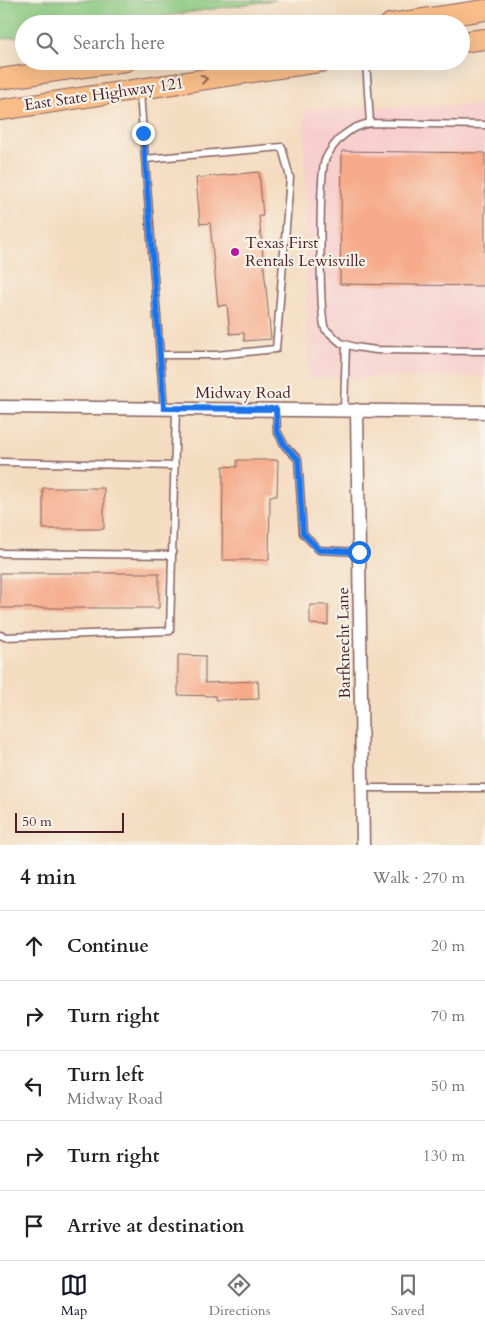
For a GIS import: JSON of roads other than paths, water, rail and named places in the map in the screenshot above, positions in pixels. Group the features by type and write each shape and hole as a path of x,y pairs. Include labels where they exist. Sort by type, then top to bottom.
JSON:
{"main road":[{"path":"451,15 485,10"},
{"path":"470,41 485,39"},
{"name":"East State Highway 121","path":"0,79 63,70"},
{"name":"East State Highway 121","path":"0,110 266,70"}],"street":[{"name":"Midway Road","path":"0,407 485,412"},
{"name":"Barfknecht Lane","path":"350,410 359,552 363,845"}],"lane":[{"path":"367,70 370,123"},
{"path":"0,635 5,637 170,631 175,466 170,408 160,356 140,89"},
{"path":"485,125 370,123 359,125 340,138 331,149 323,171 322,317 325,329 332,336 346,344 376,350 485,351"},
{"path":"145,159 282,147 290,178 276,349 216,355 160,356"},
{"path":"346,344 350,410"},
{"path":"276,409 277,431 285,446 298,459 303,533 319,550 359,552"},
{"path":"0,462 175,466"},
{"path":"0,553 172,555"},
{"path":"362,788 485,788"}],"place":[{"name":"Texas First Rentals Lewisville","path":"235,252"}]}
